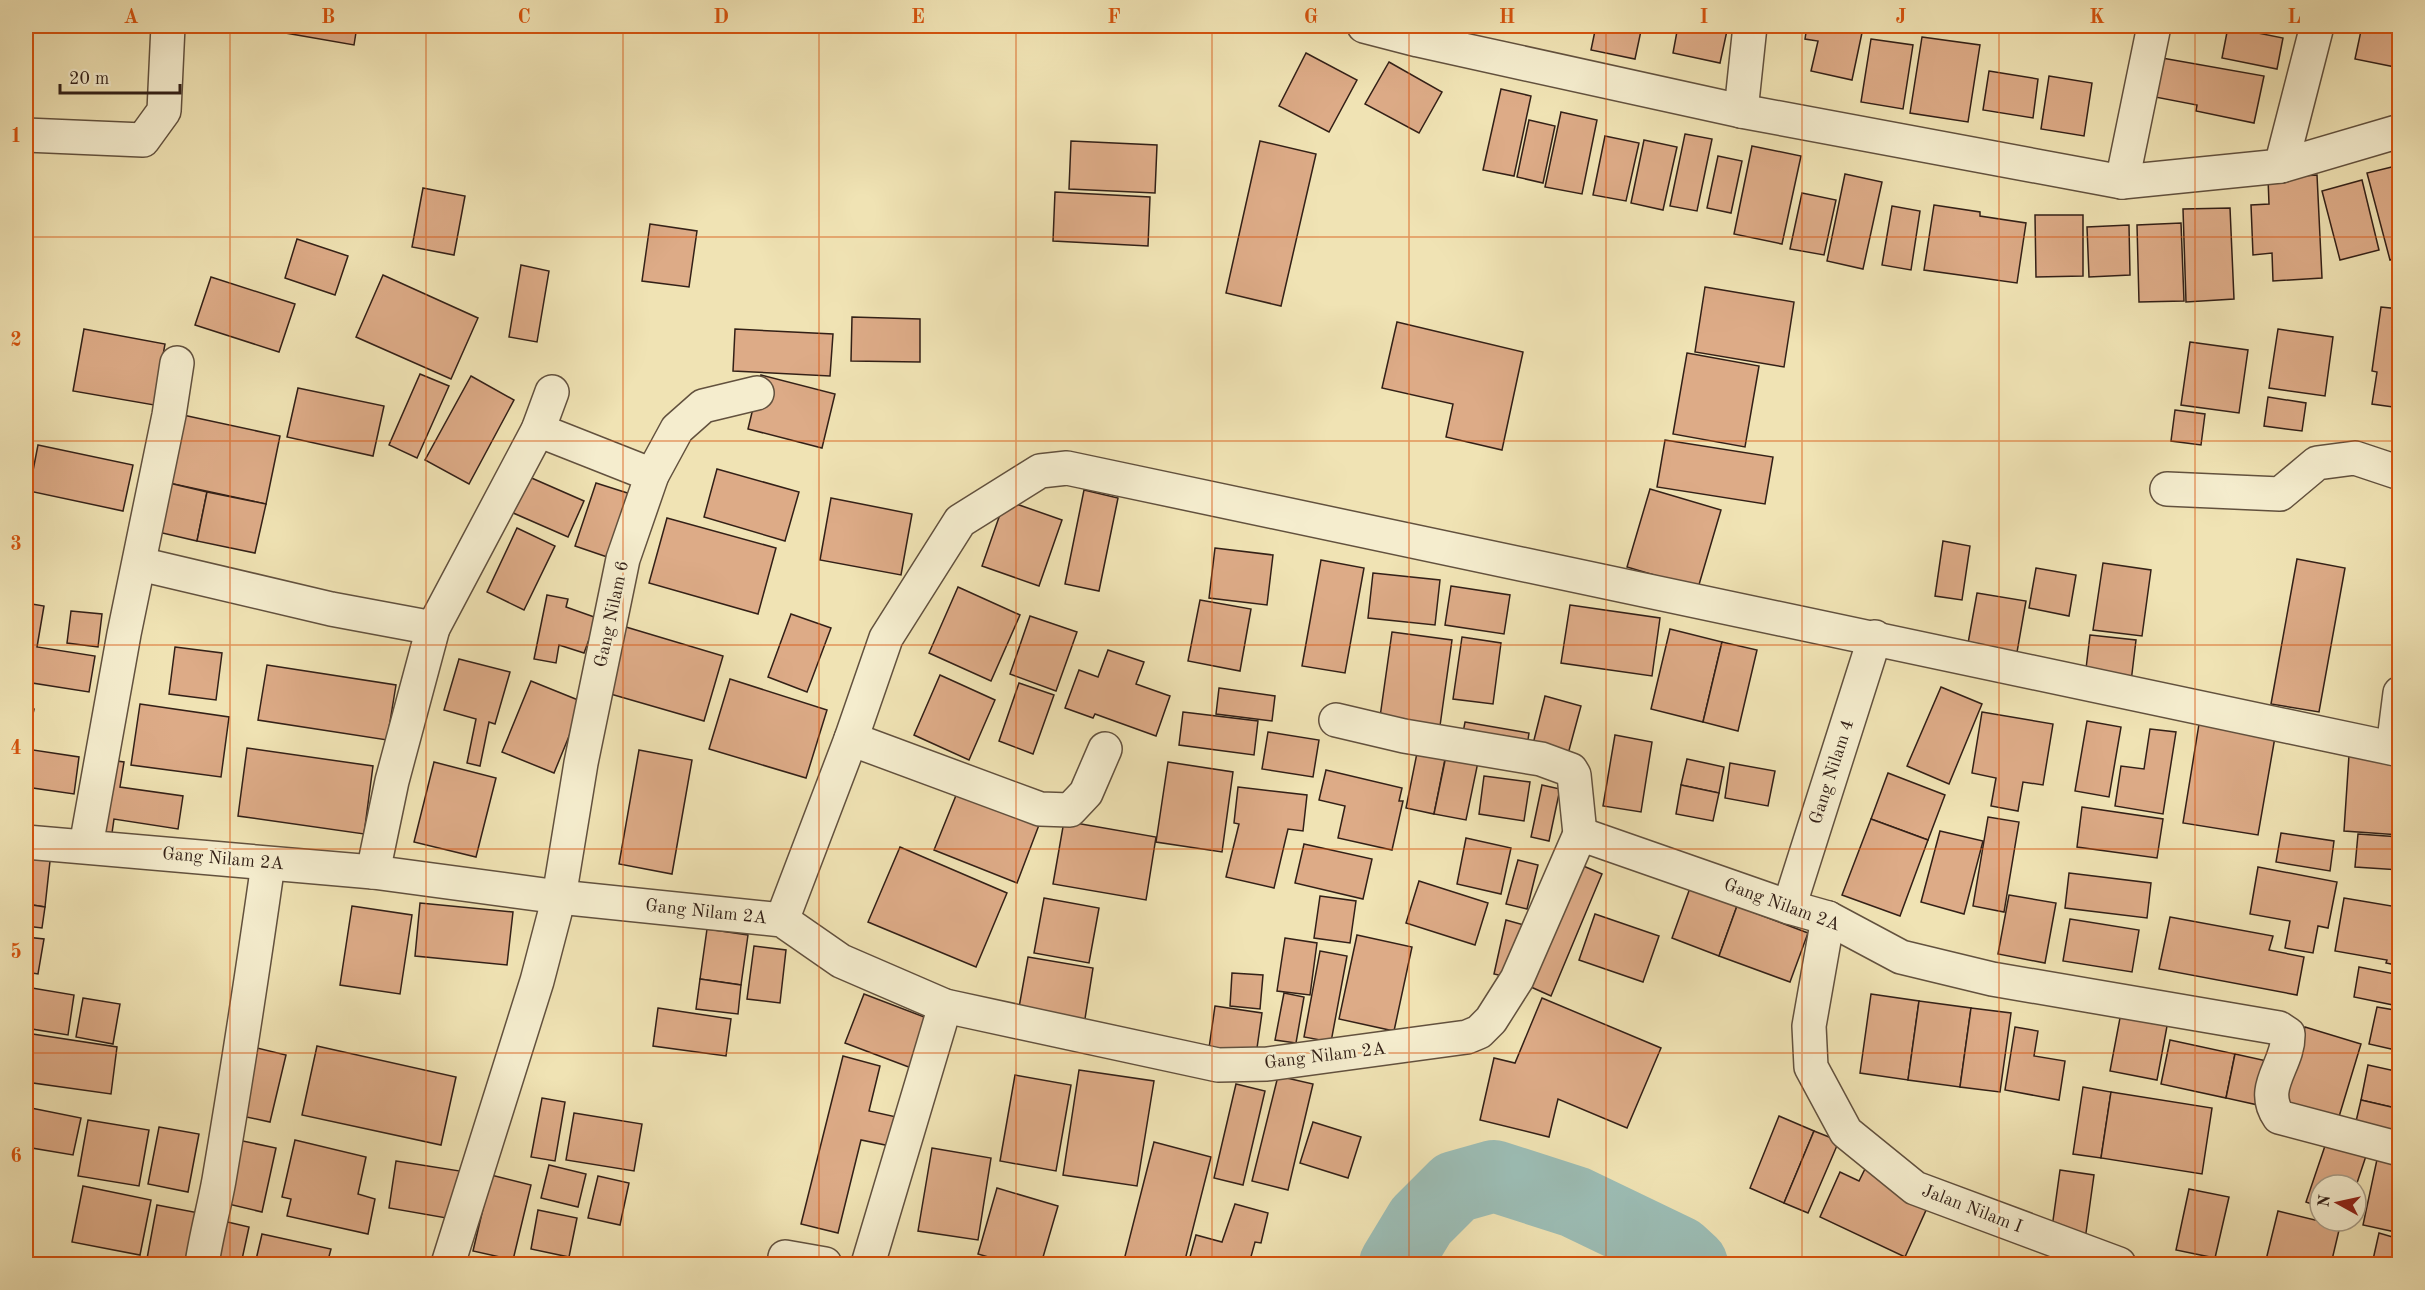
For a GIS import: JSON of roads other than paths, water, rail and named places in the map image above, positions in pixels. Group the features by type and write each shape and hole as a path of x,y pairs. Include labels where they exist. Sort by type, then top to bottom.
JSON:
{"street":[{"path":"26,135 143,140 164,111 168,26"},
{"path":"1364,26 1418,40 1742,111 2122,182 2281,166 2400,131"},
{"path":"1742,111 1750,26"},
{"path":"2122,182 2154,26"},
{"path":"2281,166 2318,26"},
{"path":"86,846 124,634 140,564 177,363"},
{"path":"373,872 392,781 433,628 538,430 552,392"},
{"name":"Gang Nilam 6","path":"448,1264 537,981 559,897 581,763 623,559 652,475 677,429 703,406 757,393"},
{"path":"538,430 652,475"},
{"path":"2168,489 2280,494 2317,463 2355,458 2400,473"},
{"path":"782,920 851,739 886,638 960,521 1040,471 1067,468 1875,637 2396,749 2400,693"},
{"path":"140,564 331,609 433,628"},
{"name":"Gang Nilam 4","path":"1789,907 1875,637"},
{"path":"1336,720 1404,736 1541,759 1571,770 1574,775 1580,834"},
{"path":"851,739 1040,809 1070,810 1086,793 1105,749"},
{"name":"Gang Nilam 2A","path":"26,842 373,872 559,897 782,920 841,961 945,1006 1218,1065 1267,1065 1467,1037 1479,1032 1491,1020 1517,979 1580,834 1789,907 1828,918 1901,957 1969,974 2279,1028 2288,1034 2289,1042 2272,1090 2272,1106 2279,1117 2400,1149"},
{"path":"202,1264 216,1200 268,864"},
{"name":"Jalan Nilam I","path":"1828,918 1809,1026 1811,1067 1846,1132 1915,1188 2119,1264"},
{"path":"868,1264 945,1006"},
{"path":"784,1257 825,1264"}],"waterway":[{"path":"1395,1264 1421,1221 1455,1187 1494,1176 1575,1202 1679,1252 1692,1264"}]}
